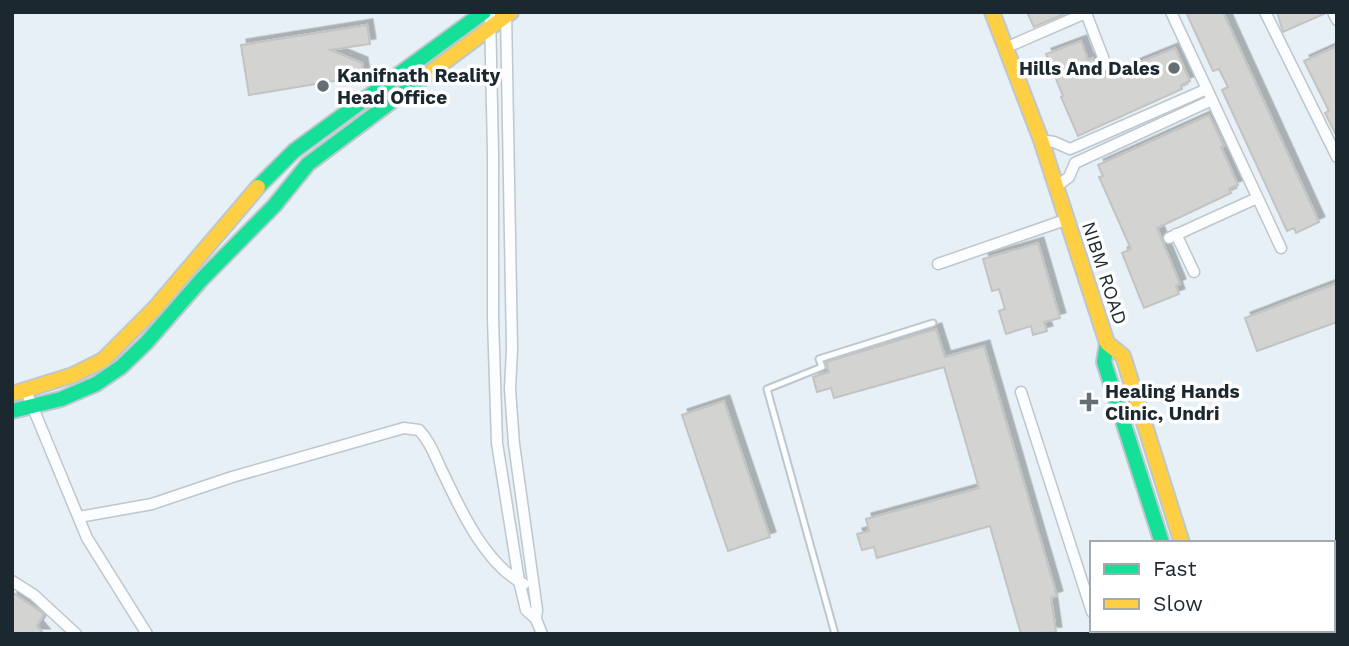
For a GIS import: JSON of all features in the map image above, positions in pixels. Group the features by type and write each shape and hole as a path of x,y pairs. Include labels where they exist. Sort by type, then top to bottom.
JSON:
{"street":[{"path":"147,634 87,538 32,406 19,393 73,375 103,360 155,308 254,191 294,150 484,12"},
{"name":"NIBM ROAD","path":"992,12 1057,186 1107,343 1123,356 1181,541"},
{"path":"1171,12 1280,248"},
{"path":"1265,12 1337,158"},
{"path":"1333,12 1337,20"},
{"path":"1005,48 1087,13 1106,65"},
{"path":"12,411 61,399 96,384 121,367 274,206 307,164 490,20 508,14 512,349 510,389 514,444 537,610 536,619"},
{"path":"490,20 497,443 519,582 526,610 536,619 542,634"},
{"path":"1041,140 1070,149 1207,89"},
{"path":"1057,186 1069,177 1075,163 1212,100"},
{"path":"1133,121 1139,134"},
{"path":"1194,272 1173,236 1257,198"},
{"path":"938,264 1068,219"},
{"path":"1107,343 1104,362 1161,541"},
{"path":"1021,392 1090,606"},
{"path":"79,517 152,504 232,477 404,429 419,430 430,442 476,538 511,578 533,588"},
{"path":"12,581 34,595 76,634"}],"lane":[{"path":"835,634 767,389 822,367 819,359 933,323"}],"building":[{"path":"1027,12 1069,12 1034,27"},
{"path":"1186,12 1223,12 1319,222 1296,233 1294,228 1287,231 1222,90 1228,87 1219,69 1213,71"},
{"path":"1277,12 1326,12 1326,13 1283,32"},
{"path":"367,25 370,44 330,50 362,63 364,76 249,95 241,45"},
{"path":"1081,41 1088,60 1093,58 1101,78 1175,48 1190,81 1181,85 1182,89 1078,136 1046,54"},
{"path":"1337,46 1337,137 1325,113 1329,111 1304,61"},
{"path":"1209,115 1238,185 1229,189 1231,193 1157,228 1180,284 1176,286 1179,294 1144,308 1122,253 1131,249 1099,177 1103,176 1098,165"},
{"path":"1038,243 1060,318 1044,322 1047,331 1033,335 1031,326 1006,334 999,311 1005,309 999,289 992,291 983,259"},
{"path":"1337,283 1337,322 1257,351 1245,318"},
{"path":"936,329 945,357 984,346 1057,596 1051,598 1056,632 1021,634 990,526 877,558 874,547 862,550 857,534 869,531 866,519 979,488 944,367 834,398 831,388 817,392 813,377 829,372 826,362"},
{"path":"724,401 770,537 728,551 682,415"},
{"path":"12,592 44,614 37,626 44,634 12,634"}],"traffic: fast":[{"path":"258,187 294,151 484,12"},
{"path":"12,411 61,399 96,384 121,367 274,206 308,164 423,78"},
{"path":"1107,343 1104,362 1161,541"}],"traffic: slow":[{"path":"423,78 511,12"},
{"path":"992,12 1041,140 1107,343 1123,356 1181,541"},
{"path":"12,394 73,375 103,360 155,308 258,187"}],"place":[{"name":"Hills And Dales","path":"1174,68"},
{"name":"Kanifnath Reality Head Office","path":"323,86"},
{"name":"Healing Hands Clinic, Undri","path":"1089,402"}]}
